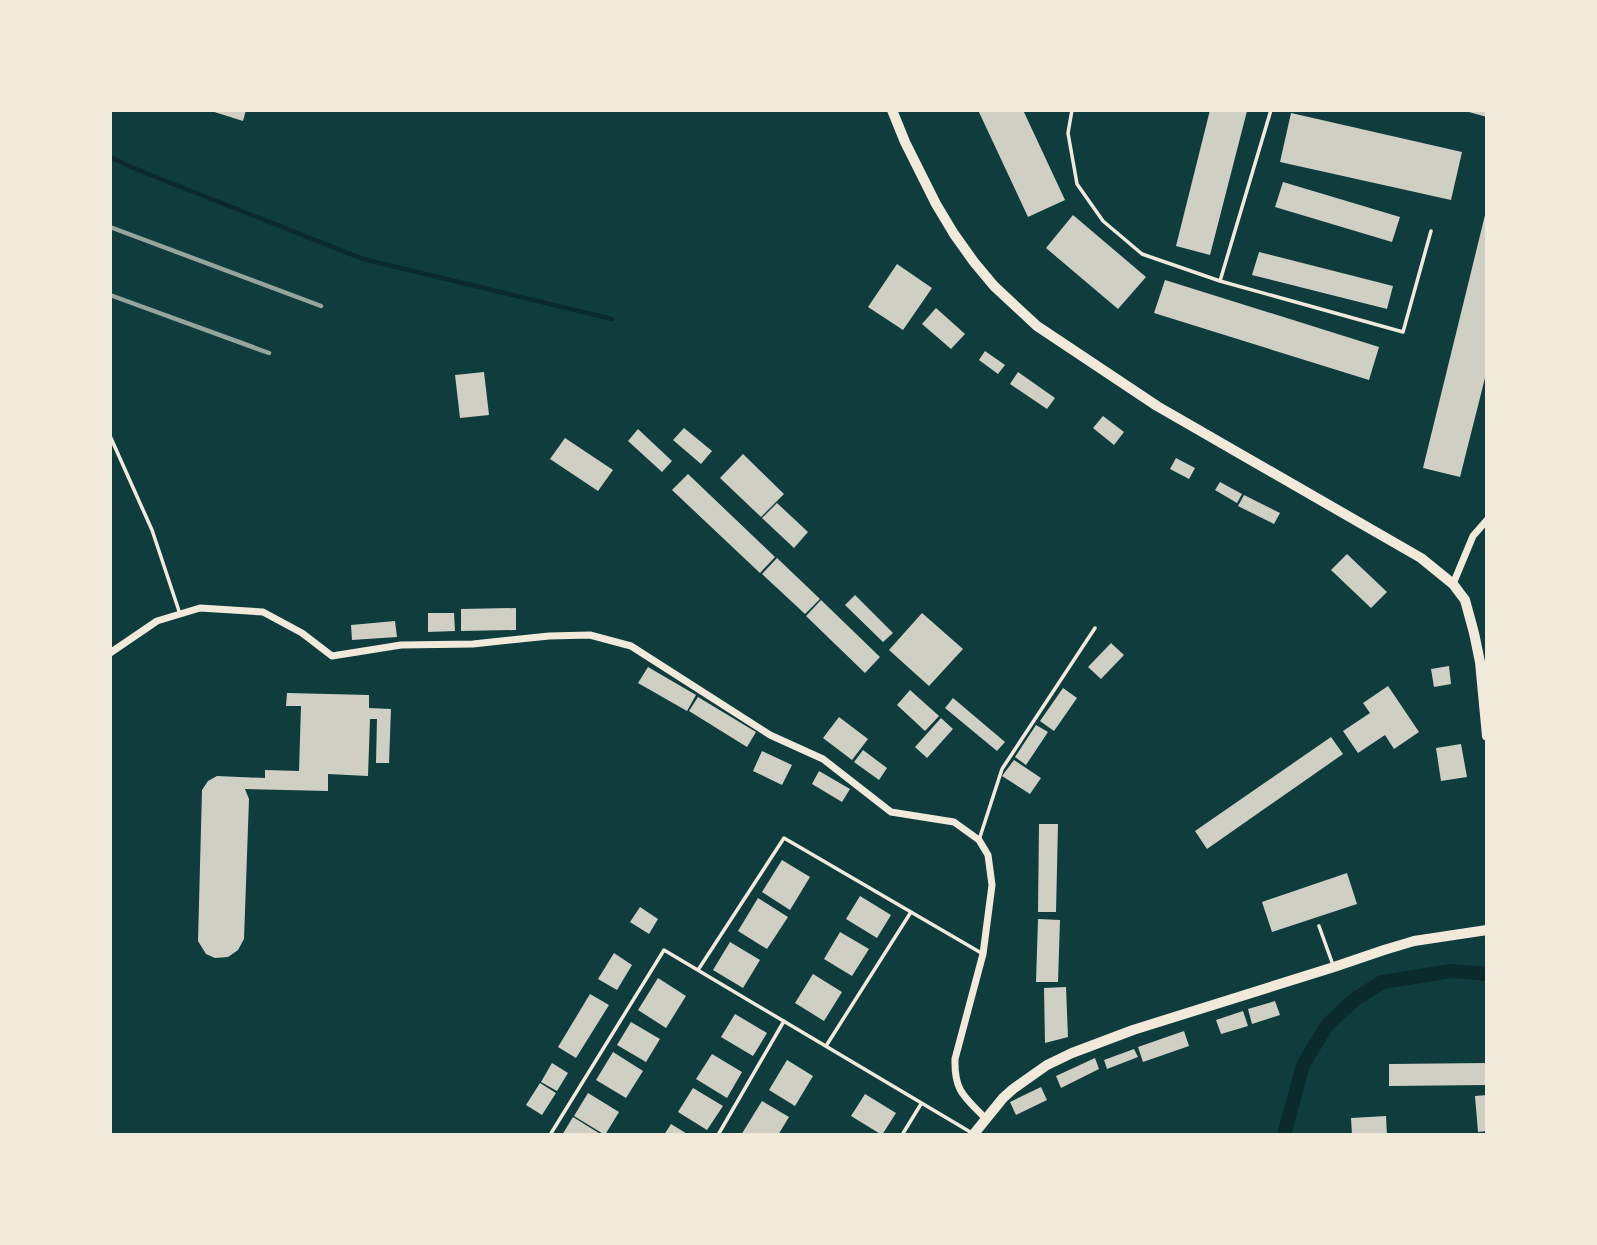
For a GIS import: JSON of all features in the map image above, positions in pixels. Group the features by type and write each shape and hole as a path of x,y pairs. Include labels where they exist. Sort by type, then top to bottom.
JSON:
{"main road":[{"path":"892,110 905,142 954,234 994,286 1037,326 1157,406 1422,558 1453,584 1465,600 1474,634 1480,662 1487,736"},
{"path":"973,1134 1013,1089 1047,1065 1072,1053 1133,1030 1414,941 1487,930"}],"street":[{"path":"1453,584 1474,536 1487,520"},
{"path":"110,653 157,621 200,608 264,612 302,633 332,656 401,645 473,643 549,636 590,635 631,646 770,735 823,759 891,812 954,822 979,839 988,855 992,885 983,954 957,1052 955,1075 962,1094 986,1119"}],"lane":[{"path":"1072,110 1068,133 1077,184 1103,221 1142,254 1220,281 1403,332 1431,230"},
{"path":"1220,281 1271,110"},
{"path":"110,436 152,530 180,614"},
{"path":"979,839 1002,769 1096,628"},
{"path":"698,970 784,838 983,954"},
{"path":"826,1046 911,912"},
{"path":"1319,926 1334,967"},
{"path":"550,1135 664,950 973,1134"},
{"path":"718,1135 784,1021"},
{"path":"902,1135 921,1104"}],"building":[{"path":"208,110 246,110 243,121"},
{"path":"978,110 1023,110 1065,200 1028,217"},
{"path":"1210,110 1247,111 1210,255 1176,246"},
{"path":"1487,110 1487,117 1465,111"},
{"path":"1291,113 1462,152 1451,200 1280,162"},
{"path":"1283,182 1400,217 1392,242 1275,207"},
{"path":"1486,211 1487,370 1460,477 1423,468"},
{"path":"1073,215 1146,277 1118,309 1046,248"},
{"path":"1259,252 1393,286 1387,309 1252,275"},
{"path":"897,264 932,288 903,330 868,307"},
{"path":"1165,280 1379,347 1369,380 1154,313"},
{"path":"936,308 965,334 951,349 922,324"},
{"path":"985,351 1005,365 998,374 979,360"},
{"path":"484,372 489,415 460,418 455,375"},
{"path":"1018,372 1055,398 1047,409 1010,384"},
{"path":"1103,416 1124,432 1114,445 1093,428"},
{"path":"684,428 712,451 701,464 673,440"},
{"path":"638,429 672,461 662,472 628,441"},
{"path":"565,438 613,470 598,491 550,459"},
{"path":"743,454 784,494 761,517 720,478"},
{"path":"1176,458 1195,468 1189,479 1170,469"},
{"path":"688,474 775,557 760,573 672,490"},
{"path":"1220,482 1242,494 1237,503 1215,490"},
{"path":"1244,495 1280,513 1274,524 1238,506"},
{"path":"777,503 808,532 794,548 762,518"},
{"path":"1347,554 1387,592 1371,608 1331,570"},
{"path":"777,558 820,599 805,614 762,574"},
{"path":"855,595 893,633 883,642 845,605"},
{"path":"821,600 880,657 865,673 806,616"},
{"path":"516,608 516,630 461,631 461,609"},
{"path":"428,613 454,613 455,631 428,632"},
{"path":"922,613 963,649 929,686 889,650"},
{"path":"395,621 397,637 352,640 351,625"},
{"path":"1111,643 1124,655 1101,679 1088,667"},
{"path":"1449,666 1451,684 1434,687 1431,669"},
{"path":"648,667 696,695 687,711 638,683"},
{"path":"1388,686 1419,732 1394,749 1385,735 1358,753 1343,731 1370,713 1363,703"},
{"path":"1063,688 1077,698 1054,731 1040,721"},
{"path":"910,690 939,716 925,731 897,705"},
{"path":"287,693 369,695 369,708 391,709 389,763 376,763 377,719 370,719 368,776 328,774 328,791 245,789 249,799 244,939 238,950 228,957 215,958 206,954 198,941 202,790 208,781 217,776 265,778 265,770 299,771 301,706 286,706"},
{"path":"698,697 756,732 747,747 689,711"},
{"path":"953,698 1005,742 997,751 945,708"},
{"path":"839,717 868,739 852,760 823,738"},
{"path":"941,718 953,729 927,758 915,747"},
{"path":"1036,725 1048,732 1026,765 1015,757"},
{"path":"1331,737 1343,754 1207,849 1195,831"},
{"path":"1461,744 1467,777 1441,781 1436,748"},
{"path":"863,750 887,768 879,780 854,762"},
{"path":"762,751 792,765 782,785 753,771"},
{"path":"1014,760 1041,778 1030,794 1002,776"},
{"path":"819,771 850,789 842,802 812,784"},
{"path":"1039,824 1058,824 1056,912 1038,912"},
{"path":"782,860 810,877 790,910 762,892"},
{"path":"1347,873 1357,904 1272,932 1262,902"},
{"path":"860,896 891,915 877,938 846,919"},
{"path":"758,898 788,917 767,949 738,931"},
{"path":"640,907 658,919 649,934 630,922"},
{"path":"1038,919 1060,920 1058,982 1036,982"},
{"path":"840,932 869,949 852,976 824,959"},
{"path":"730,942 760,960 743,988 713,970"},
{"path":"614,953 632,965 617,990 598,979"},
{"path":"813,974 842,992 824,1021 795,1003"},
{"path":"658,978 686,996 666,1028 638,1010"},
{"path":"1066,987 1068,1037 1045,1043 1044,988"},
{"path":"590,994 609,1005 576,1058 558,1047"},
{"path":"1275,1001 1280,1015 1252,1024 1248,1009"},
{"path":"1243,1011 1248,1026 1221,1034 1216,1020"},
{"path":"735,1014 767,1033 753,1056 721,1037"},
{"path":"631,1022 660,1039 646,1062 617,1045"},
{"path":"1184,1031 1189,1046 1143,1062 1138,1047"},
{"path":"1134,1049 1138,1057 1107,1069 1104,1060"},
{"path":"613,1052 643,1071 626,1098 596,1080"},
{"path":"712,1054 742,1072 727,1098 696,1079"},
{"path":"1095,1058 1099,1069 1061,1088 1056,1076"},
{"path":"787,1060 813,1076 795,1106 769,1090"},
{"path":"552,1063 568,1073 557,1091 541,1082"},
{"path":"1487,1063 1487,1085 1389,1086 1389,1064"},
{"path":"540,1083 556,1093 542,1115 526,1105"},
{"path":"1041,1087 1047,1100 1016,1115 1010,1102"},
{"path":"693,1088 723,1106 707,1130 678,1112"},
{"path":"588,1093 619,1112 605,1135 574,1116"},
{"path":"865,1094 896,1113 882,1135 851,1116"},
{"path":"1487,1095 1487,1131 1478,1132 1475,1096"},
{"path":"762,1101 789,1117 778,1135 741,1135"},
{"path":"1386,1116 1387,1135 1352,1135 1351,1118"},
{"path":"573,1117 602,1135 562,1135"},
{"path":"671,1124 689,1135 664,1135"}],"waterway":[{"path":"110,157 363,259 612,319"},
{"path":"1284,1135 1303,1065 1327,1025 1354,1000 1382,982 1452,971 1487,974"}],"railway":[{"path":"110,227 321,306"},
{"path":"110,295 269,353"}]}
